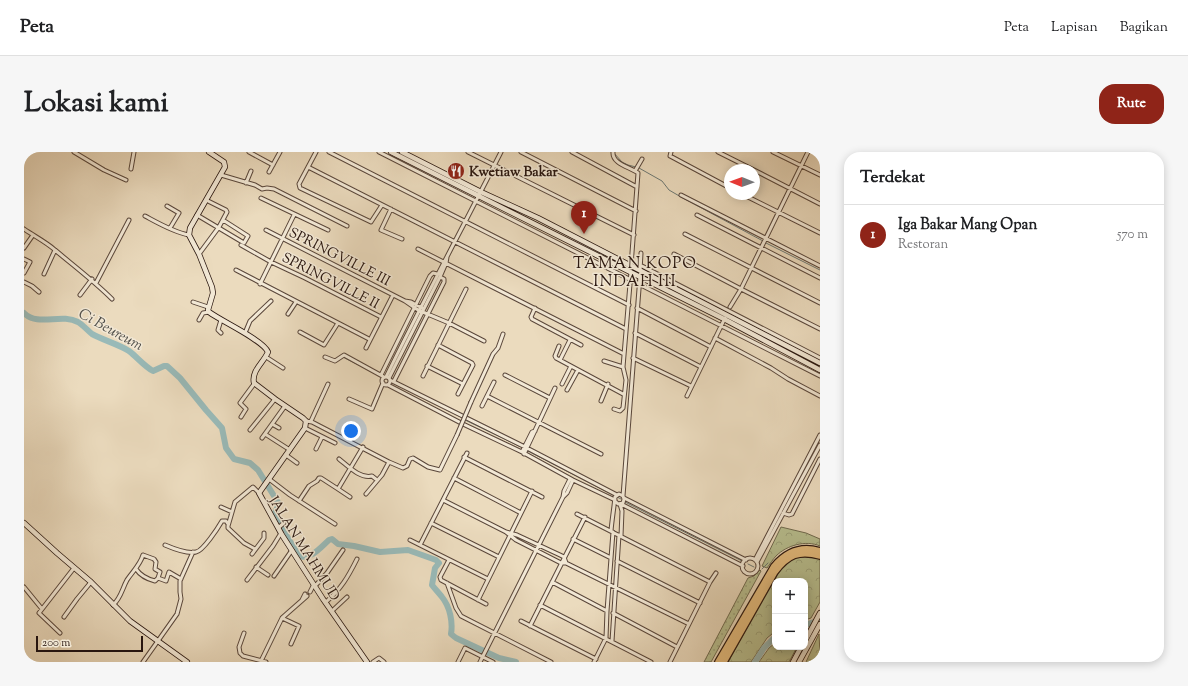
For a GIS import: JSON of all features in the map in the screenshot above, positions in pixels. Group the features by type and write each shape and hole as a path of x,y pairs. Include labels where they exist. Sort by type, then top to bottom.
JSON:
{"highway":[{"path":"718,662 742,618 779,559 790,552 801,549 820,551"},
{"path":"724,662 782,563 790,557 801,554 820,556"}],"main road":[{"path":"209,152 224,162 225,167 190,228 189,235 199,254 213,291 208,306 209,312 245,333 266,348 268,352 266,357 253,376 254,384 274,400 306,421"},
{"path":"391,152 428,174 549,231 640,277 727,313 805,358 820,363"},
{"path":"402,152 479,197 538,218 631,266 640,268 777,339 820,370"},
{"name":"JALAN MAHMUD","path":"306,421 305,428 259,493 281,526 292,550 313,586 326,602 367,662"},
{"path":"24,523 91,582 130,621 186,662"},
{"path":"808,635 820,613"},
{"path":"799,662 820,624"},
{"path":"793,662 800,650"}],"street":[{"path":"74,152 106,172 108,171 126,180"},
{"path":"131,169 134,152"},
{"path":"249,152 273,165"},
{"path":"269,172 280,152"},
{"path":"316,152 299,184 300,188 371,222 382,205"},
{"path":"329,152 628,305"},
{"path":"378,152 428,174"},
{"path":"468,152 634,235"},
{"path":"387,378 501,152"},
{"path":"521,152 636,211"},
{"path":"572,152 637,187"},
{"path":"613,152 615,160 636,169 638,174 631,280 623,367 626,380 622,410 618,411 614,409"},
{"path":"671,152 670,156 724,185"},
{"path":"718,152 742,164"},
{"path":"773,152 820,175"},
{"path":"687,396 808,152"},
{"path":"636,169 642,159"},
{"path":"308,167 626,329"},
{"path":"246,183 251,171"},
{"path":"760,173 820,204"},
{"path":"221,175 262,189 274,189 347,226"},
{"path":"681,195 820,266"},
{"path":"479,197 546,237 820,376"},
{"path":"261,198 328,230"},
{"path":"199,254 218,228 227,212 226,210 206,200"},
{"path":"754,200 820,233"},
{"path":"167,206 179,213 170,228"},
{"path":"391,209 381,230 402,239"},
{"path":"197,215 244,243 248,236 223,220"},
{"path":"260,284 294,215"},
{"path":"697,215 820,278"},
{"path":"145,216 166,228 189,235"},
{"path":"96,283 130,220"},
{"path":"24,229 55,250 76,268 92,279 112,299"},
{"name":"SPRINGVILLE III","path":"266,230 414,305"},
{"path":"546,237 549,231"},
{"path":"685,234 820,303"},
{"path":"24,248 33,235"},
{"name":"SPRINGVILLE II","path":"241,245 271,262 381,317"},
{"path":"418,248 624,354"},
{"path":"44,274 55,250"},
{"path":"612,641 622,511 621,504 624,501 622,496 624,486 641,252"},
{"path":"674,254 820,329"},
{"path":"24,259 30,262 26,265 24,273"},
{"path":"236,270 260,284 370,340"},
{"path":"349,399 372,409 383,383 387,378 428,313 444,282 444,279 438,275 433,273 430,276 414,305 387,378 390,383 388,385"},
{"path":"80,295 92,279"},
{"path":"24,282 39,292"},
{"path":"423,376 466,289"},
{"path":"366,348 393,295"},
{"path":"245,333 250,321 271,301"},
{"path":"193,302 208,306"},
{"path":"288,314 296,302"},
{"path":"414,305 484,341"},
{"path":"535,308 531,317 532,319 581,345"},
{"path":"637,308 711,347"},
{"path":"199,320 203,313 209,312"},
{"path":"221,320 218,330 222,333"},
{"path":"300,332 324,345 338,324"},
{"path":"635,333 701,367"},
{"path":"306,421 311,421 403,468 406,468 410,459 413,458 428,467 440,470 493,354 498,348 503,334"},
{"path":"715,338 771,368 788,380 820,396"},
{"path":"777,339 820,358"},
{"path":"560,360 570,340"},
{"path":"438,345 472,363 473,365 458,394"},
{"path":"559,346 555,357 608,384 623,394"},
{"path":"326,357 335,361 344,355 746,560 752,559 756,561"},
{"path":"266,357 283,368"},
{"path":"633,358 691,386"},
{"path":"604,361 623,367"},
{"path":"427,366 463,384"},
{"path":"562,384 571,366"},
{"path":"567,390 578,370"},
{"path":"505,375 550,398"},
{"path":"626,380 631,381"},
{"path":"482,406 494,382"},
{"path":"383,383 523,453 571,480 743,566 746,573 750,574 757,570 758,565 756,561 820,435"},
{"path":"241,418 246,409 240,403 254,384"},
{"path":"311,421 328,384"},
{"path":"601,402 608,384"},
{"path":"523,453 532,432 535,431 555,388"},
{"path":"487,396 601,454"},
{"path":"250,430 274,400"},
{"path":"262,438 285,406"},
{"path":"468,426 470,420"},
{"path":"272,424 279,428"},
{"path":"305,428 335,443"},
{"path":"265,434 290,450"},
{"path":"316,449 322,437"},
{"path":"781,513 820,445"},
{"path":"338,489 363,447"},
{"path":"420,545 467,453"},
{"path":"286,455 297,463"},
{"path":"464,458 542,497"},
{"path":"339,459 350,469 365,477 372,476 378,480"},
{"path":"781,513 789,515 792,514 820,459"},
{"path":"366,494 378,480 389,462"},
{"path":"299,501 310,486 320,477 350,497"},
{"path":"454,478 521,512"},
{"path":"269,479 299,501 335,524"},
{"path":"480,662 563,497 567,493 571,480"},
{"path":"255,549 244,543 228,528 228,524 235,502 253,487 259,493"},
{"path":"478,600 532,491"},
{"path":"521,621 595,660 606,638 606,611 615,497 622,496"},
{"path":"443,500 506,532 564,557 566,562"},
{"path":"221,506 232,512"},
{"path":"614,507 622,511"},
{"path":"577,514 710,582"},
{"path":"530,626 585,517"},
{"path":"165,545 172,548 193,552 200,550 223,521 228,524"},
{"path":"431,523 499,557"},
{"path":"252,554 264,538 264,533"},
{"path":"247,580 283,533"},
{"path":"511,534 536,550 561,563 566,562 688,624"},
{"path":"680,539 682,535"},
{"path":"573,539 611,558"},
{"path":"410,540 488,579"},
{"path":"274,576 292,550"},
{"path":"308,591 327,573 343,550"},
{"path":"143,662 177,614 181,599 181,579 193,552"},
{"path":"113,605 118,600 127,580 141,562 143,555 156,562 155,569 160,572 155,581 148,579 136,569"},
{"path":"154,560 157,556"},
{"path":"326,602 345,582 357,559"},
{"path":"449,560 440,577 441,580 486,604"},
{"path":"743,566 746,560"},
{"path":"617,561 700,603"},
{"path":"256,567 268,575"},
{"path":"60,634 39,614 74,568"},
{"path":"158,578 166,581 170,572 181,579"},
{"path":"670,662 688,624 716,573"},
{"path":"64,617 91,582"},
{"path":"552,582 606,611"},
{"path":"447,583 459,614 551,662"},
{"path":"24,587 42,609"},
{"path":"261,661 282,618 306,595"},
{"path":"332,611 348,597"},
{"path":"540,604 651,662"},
{"path":"613,613 677,647"},
{"path":"282,618 299,626 292,644"},
{"path":"244,633 239,647 240,653 243,656 266,662"},
{"path":"458,662 465,648 483,655 493,662"},
{"path":"373,662 379,658 384,662"}],"green space":[{"path":"781,527 806,533 820,539 820,546 809,543 791,546 780,552 767,568 762,566"},
{"path":"798,556 820,559 820,602 811,618 808,619 808,578 775,578 780,569 789,560"},
{"path":"760,570 761,571 711,662 704,662 748,578 754,576"},
{"path":"772,583 772,634 767,638 751,662 728,662"},
{"path":"819,634 820,654 816,662 806,662"},
{"path":"772,646 772,650 795,650 789,662 759,662"}],"waterway":[{"path":"613,152 622,162 636,167"},
{"path":"639,168 662,181 669,190 763,241"},
{"path":"766,243 820,270"},
{"name":"Ci Beureum","path":"24,313 36,319 64,319 78,322 92,334 129,351 153,371 167,366 180,378 222,428 226,448 234,459 250,463 258,470 279,504 274,515 299,556 303,557 312,555 332,539 338,544 380,552 408,550 436,560 439,563 435,568 432,585 445,601 449,610 452,629 451,634 456,638 499,658 516,662"},
{"path":"343,357 374,373"},
{"path":"416,394 463,418"},
{"path":"465,420 519,446"},
{"path":"528,451 613,495"},
{"path":"617,497 621,499"},
{"path":"625,502 742,561"},
{"path":"762,569 768,563"},
{"path":"748,564 754,567"},
{"name":"Ci Beureum","path":"808,624 820,620"},
{"name":"Ci Beureum","path":"755,662 764,648 772,640"}],"tunnel":[{"path":"305,594 307,590"}],"place":[{"name":"Kwetiaw Bakar","path":"456,171"},
{"name":"Iga Bakar Mang Opan","path":"584,234"}],"district":[{"name":"TAMAN KOPO INDAH III","path":"635,271"}]}
